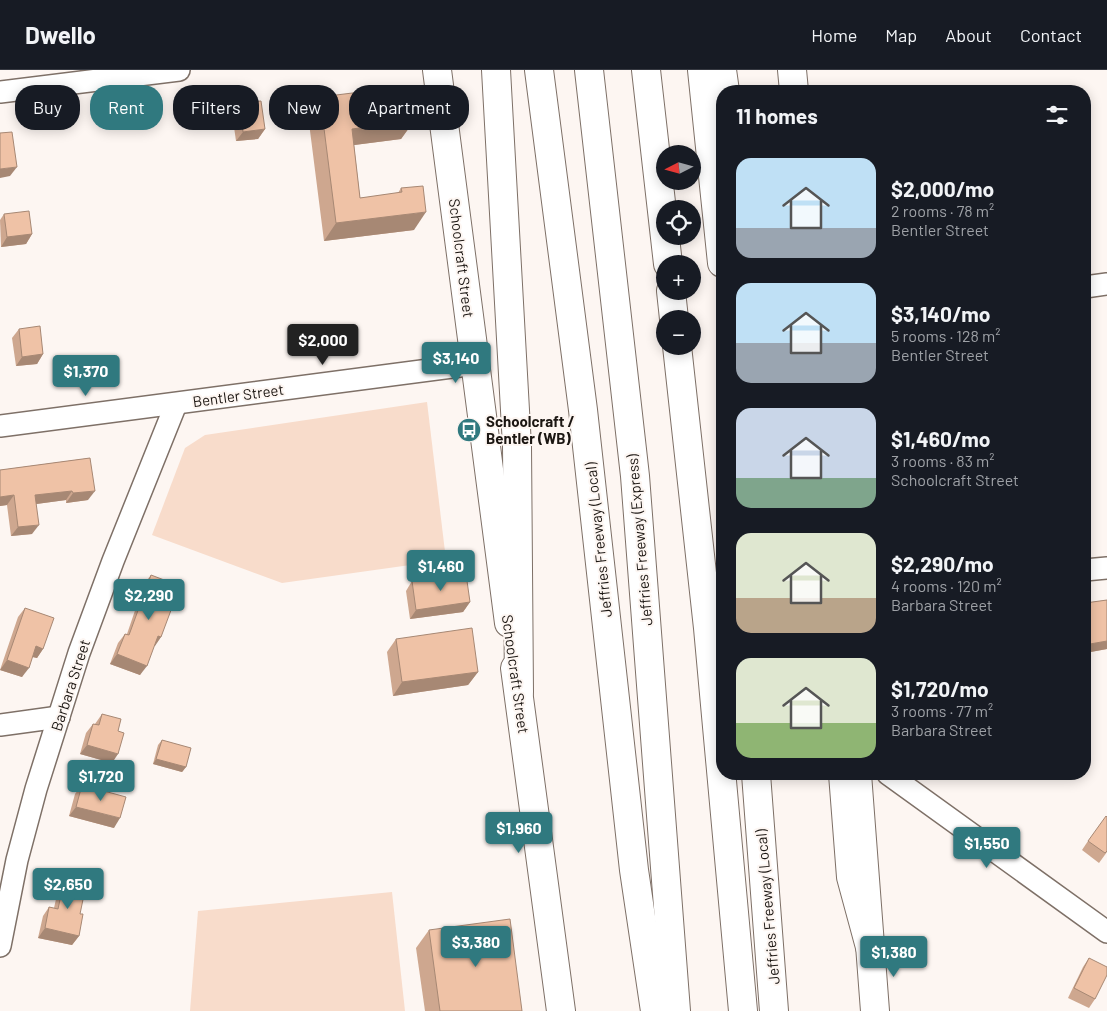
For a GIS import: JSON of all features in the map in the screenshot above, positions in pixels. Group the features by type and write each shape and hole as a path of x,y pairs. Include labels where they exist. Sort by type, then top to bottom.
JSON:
{"main road":[{"name":"Schoolcraft Street","path":"437,70 561,1011"},
{"path":"496,70 516,446 519,692"},
{"name":"Jeffries Freeway (Local)","path":"539,70 583,410 634,870 656,1011"},
{"name":"Jeffries Freeway (Express)","path":"589,70 635,476 676,1011"},
{"path":"646,70 667,255"},
{"path":"702,70 716,205"},
{"path":"722,70 724,85"},
{"path":"792,70 793,85"},
{"path":"678,355 716,716"},
{"path":"722,780 743,1011"},
{"name":"Jeffries Freeway (Local)","path":"756,780 774,1011"},
{"path":"843,780 851,877 870,947"},
{"path":"857,780 875,1011"}],"street":[{"path":"0,92 179,70"},
{"path":"1091,286 1107,284"},
{"name":"Bentler Street","path":"0,426 475,364"},
{"name":"Barbara Street","path":"0,946 17,860 36,788 79,654 113,561 176,404"},
{"path":"1091,569 1107,568"},
{"path":"0,724 59,717"},
{"path":"896,780 1107,932"}],"shaded area":[{"path":"427,402 446,560 282,583 152,535 185,448 205,435"},
{"path":"392,892 405,1011 190,1011 198,911"}],"building":[{"path":"349,93 349,130 352,130 360,198 402,192 401,188 423,186 426,212 336,223 324,130 339,130 339,95"},
{"path":"259,101 261,101 265,129 259,130"},
{"path":"12,132 17,167 0,169 0,133"},
{"path":"29,211 32,234 7,237 4,214"},
{"path":"40,326 43,354 22,357 19,329"},
{"path":"90,458 95,491 73,493 72,491 35,495 39,525 18,527 14,495 0,497 0,470"},
{"path":"466,574 470,602 416,610 412,581"},
{"path":"151,575 180,586 161,637 158,636 147,666 117,654 125,634 129,635"},
{"path":"1107,600 1107,641 1091,644 1091,602"},
{"path":"25,608 54,618 43,649 36,646 29,668 7,660"},
{"path":"472,628 478,672 402,682 396,639"},
{"path":"102,714 121,719 118,731 124,733 118,754 87,745 93,724 99,725"},
{"path":"162,740 191,748 186,767 156,759"},
{"path":"82,785 126,797 120,818 76,807"},
{"path":"1106,816 1107,851 1105,853 1088,841"},
{"path":"64,881 86,885 80,914 83,914 79,936 45,928 49,907 58,909"},
{"path":"510,919 522,1011 440,1011 429,930"},
{"path":"1089,958 1107,967 1107,975 1095,999 1074,988"}],"place":[{"name":"Schoolcraft / Bentler (WB)","path":"469,430"}]}
